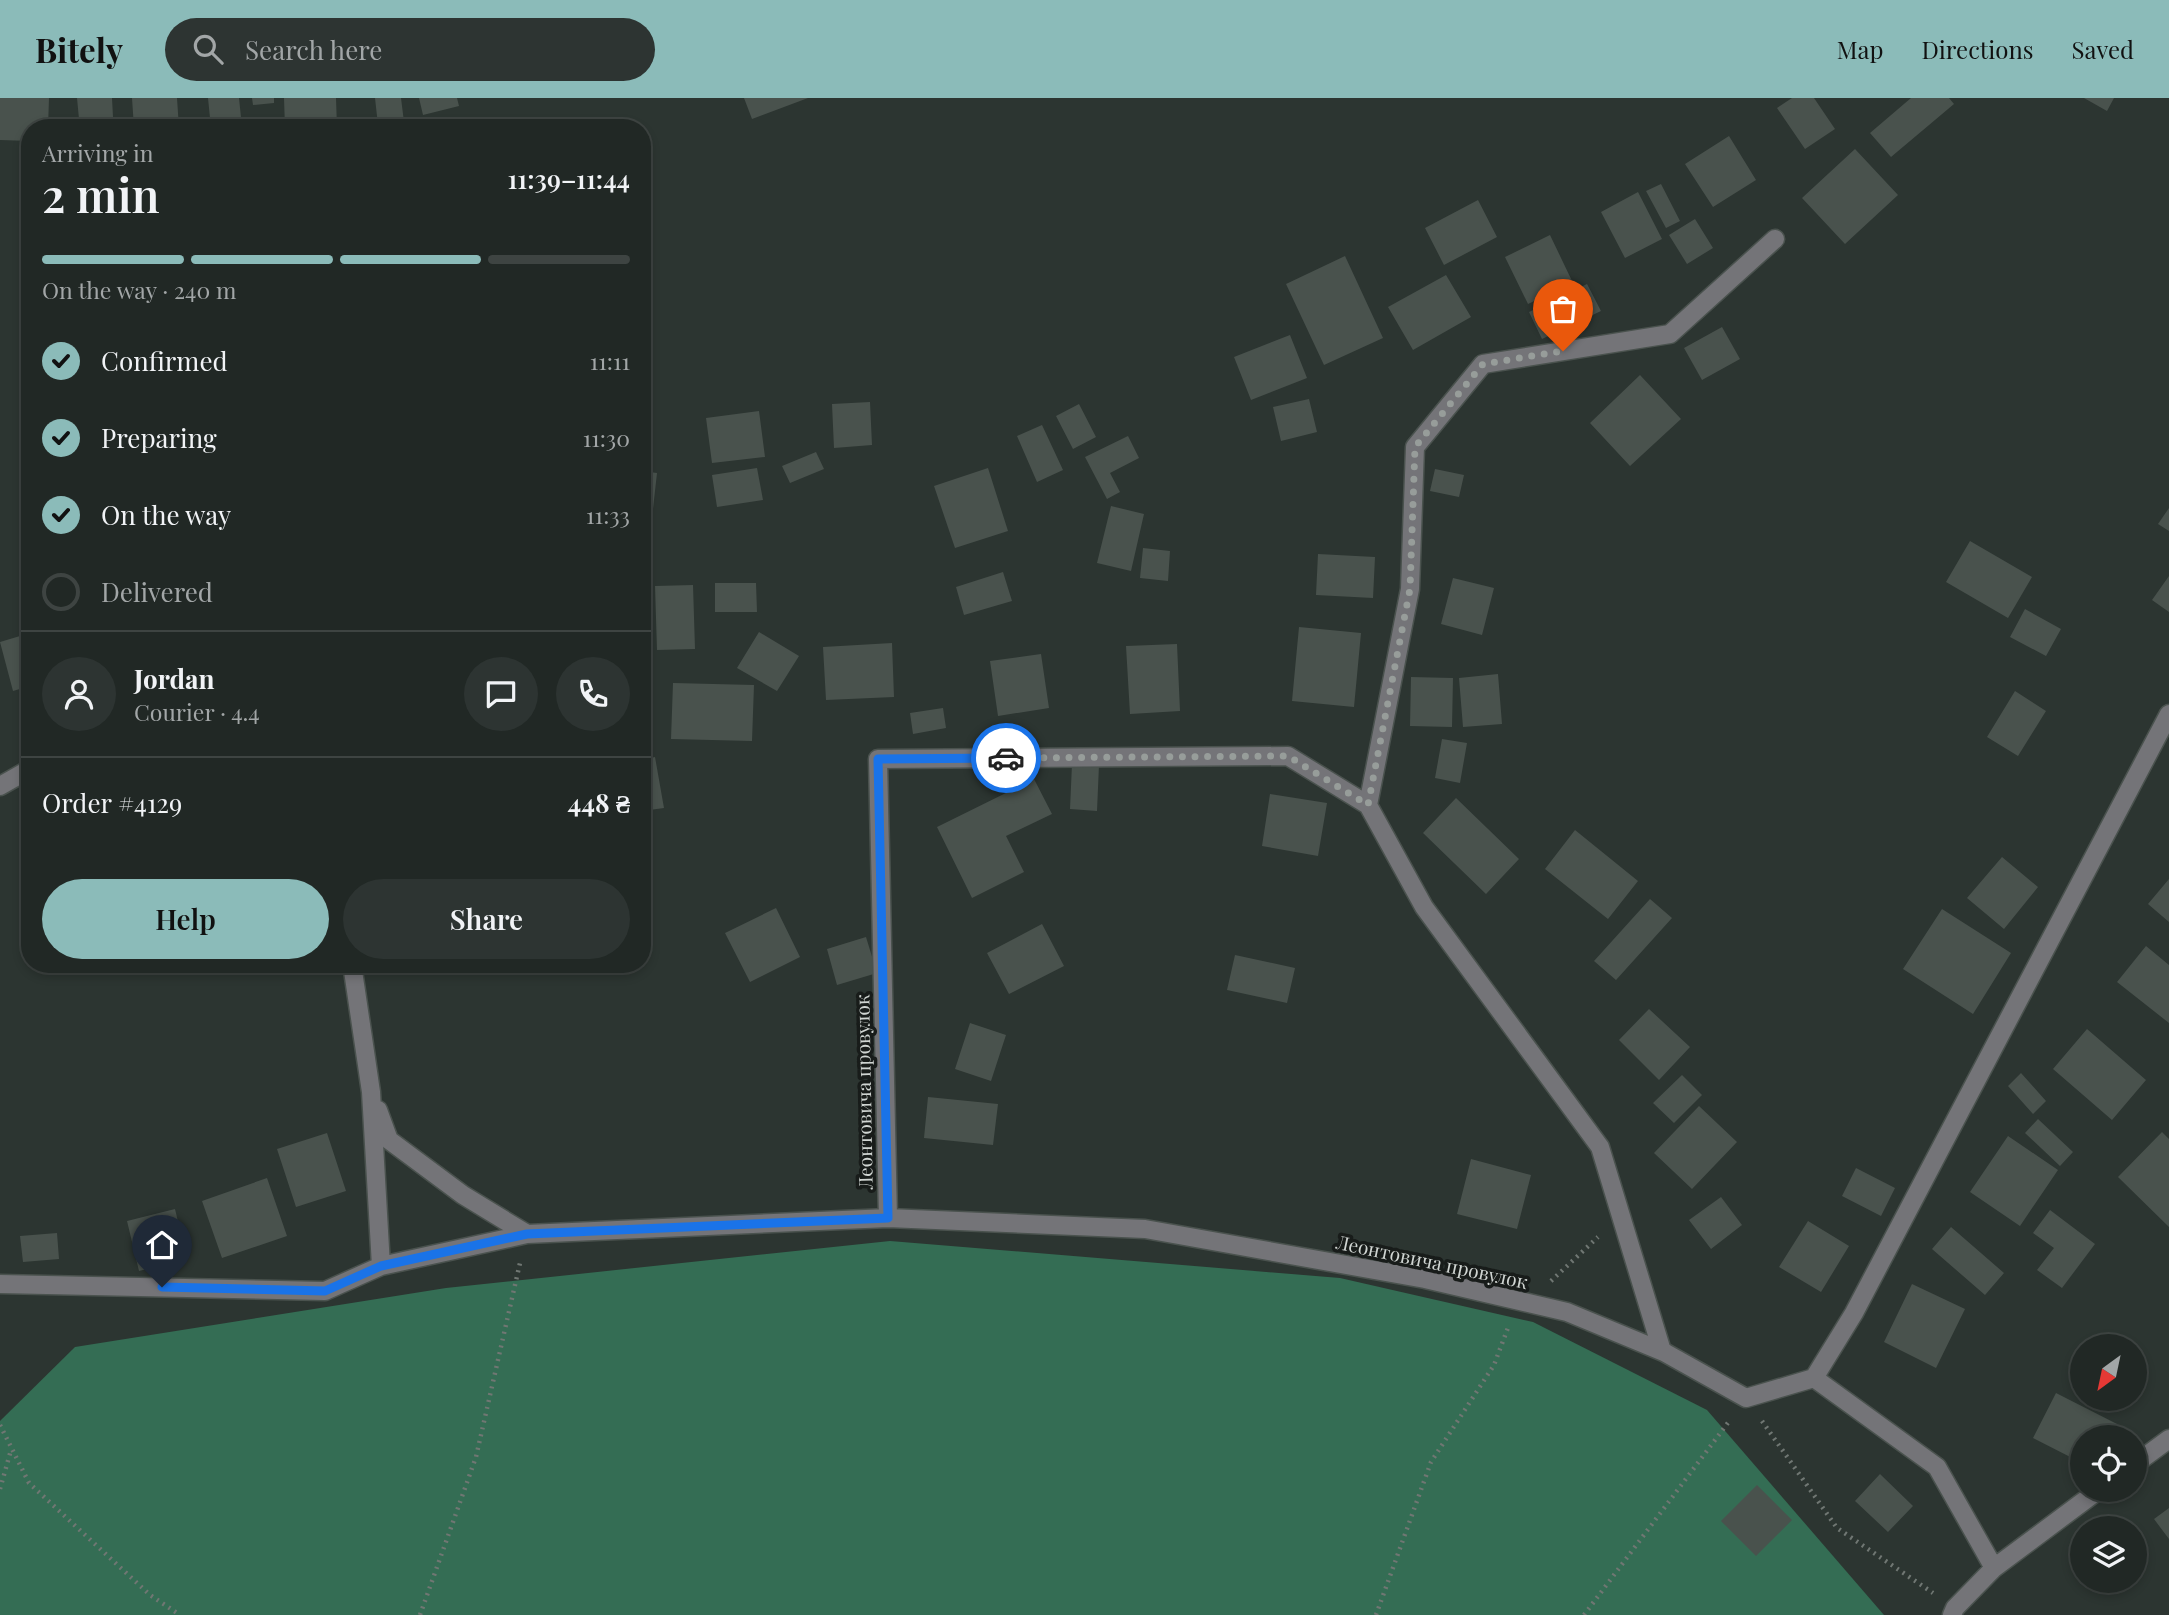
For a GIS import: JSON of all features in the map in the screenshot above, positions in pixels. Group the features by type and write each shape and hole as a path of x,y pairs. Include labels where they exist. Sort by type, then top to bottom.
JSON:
{"street":[{"path":"1368,805 1410,589 1415,447 1483,364 1670,334 1775,239"},
{"path":"1746,1398 1814,1378 1854,1313 2169,714"},
{"name":"Леонтовича провулок","path":"1666,1353 1662,1351 1600,1147 1424,906 1368,805 1288,756 878,759 888,1218 1146,1228 1425,1279 1567,1311 1666,1353 1746,1398"},
{"path":"0,786 21,774"},
{"path":"353,973 371,1092 381,1266"},
{"path":"371,1092 389,1140 463,1195 527,1234"},
{"path":"0,1284 325,1291 381,1266 527,1234 888,1218"},
{"path":"1814,1378 1937,1467 1994,1568"},
{"path":"2147,1455 2169,1439"},
{"path":"1953,1611 1994,1568 2083,1502"}],"path":[{"path":"1376,1615 1431,1462 1494,1365 1511,1317 1621,1216"},
{"path":"420,1615 476,1457 527,1234"},
{"path":"1584,1615 1746,1398 1837,1528 1953,1611"},
{"path":"0,1425 29,1483 150,1595 180,1615"},
{"path":"0,1489 11,1449"}],"green space":[{"path":"890,1241 1340,1278 1533,1322 1707,1410 1884,1615 0,1615 0,1421 75,1347 446,1288"}],"building":[{"path":"0,98 49,98 48,119 21,119 21,141 0,140"},
{"path":"77,98 112,98 113,117 79,119"},
{"path":"132,98 177,98 178,119 133,119"},
{"path":"208,98 239,98 241,119 210,119"},
{"path":"252,98 274,98 274,103 253,105"},
{"path":"284,98 336,98 337,119 285,119"},
{"path":"375,98 401,98 404,119 377,119"},
{"path":"419,98 457,98 459,106 423,115"},
{"path":"744,98 808,98 752,119"},
{"path":"1792,98 1814,98 1835,129 1805,149 1777,108"},
{"path":"1911,98 1949,98 1954,104 1891,157 1870,133"},
{"path":"2084,98 2114,98 2107,111"},
{"path":"1729,136 1756,180 1713,207 1685,164"},
{"path":"1855,149 1898,195 1845,244 1802,198"},
{"path":"1661,184 1680,221 1666,228 1646,191"},
{"path":"1638,192 1662,239 1625,258 1601,212"},
{"path":"1478,200 1497,237 1444,265 1425,228"},
{"path":"1695,219 1713,248 1687,264 1669,235"},
{"path":"1550,235 1573,283 1528,304 1505,257"},
{"path":"1345,256 1383,338 1324,365 1286,284"},
{"path":"1446,275 1471,317 1413,350 1388,307"},
{"path":"1587,284 1601,311 1542,339 1529,312"},
{"path":"1722,327 1740,359 1702,380 1684,348"},
{"path":"1290,335 1307,378 1251,400 1234,357"},
{"path":"1640,375 1681,419 1630,466 1590,423"},
{"path":"1309,399 1317,432 1281,441 1273,407"},
{"path":"870,402 872,445 834,448 832,404"},
{"path":"1079,404 1096,437 1073,449 1056,416"},
{"path":"759,411 765,457 712,463 706,418"},
{"path":"1042,425 1063,470 1037,482 1017,436"},
{"path":"1128,436 1139,458 1110,473 1120,492 1107,499 1085,457"},
{"path":"816,452 824,469 790,483 782,466"},
{"path":"757,468 763,500 717,507 712,475"},
{"path":"988,468 1008,531 955,548 934,486"},
{"path":"1435,469 1464,475 1459,497 1430,491"},
{"path":"651,472 657,473 651,518"},
{"path":"1111,506 1144,514 1131,571 1097,563"},
{"path":"2169,508 2169,531 2158,524"},
{"path":"1970,541 2032,577 2008,618 1946,582"},
{"path":"1143,548 1170,551 1168,581 1140,578"},
{"path":"1318,554 1375,557 1373,598 1316,595"},
{"path":"1003,572 1012,601 964,615 956,587"},
{"path":"2169,576 2169,612 2152,600"},
{"path":"1453,578 1494,588 1482,635 1441,624"},
{"path":"715,583 756,583 757,612 715,612"},
{"path":"693,585 695,649 657,650 655,586"},
{"path":"2025,609 2061,629 2046,656 2010,637"},
{"path":"1299,627 1361,633 1354,707 1292,701"},
{"path":"759,632 799,656 777,691 737,668"},
{"path":"21,636 21,689 13,691 0,642"},
{"path":"892,643 894,697 826,700 823,647"},
{"path":"1177,644 1180,711 1130,714 1126,646"},
{"path":"1041,654 1049,708 998,716 990,661"},
{"path":"1498,674 1502,724 1463,727 1459,678"},
{"path":"1411,677 1453,678 1452,727 1410,726"},
{"path":"673,683 754,685 752,741 671,739"},
{"path":"2015,691 2046,711 2018,756 1987,737"},
{"path":"943,708 946,728 913,734 910,713"},
{"path":"1442,739 1467,743 1460,783 1435,778"},
{"path":"655,757 664,808 651,810 651,758"},
{"path":"1072,764 1099,765 1097,811 1070,809"},
{"path":"1034,779 1052,814 1006,836 1024,872 972,898 937,827"},
{"path":"1270,794 1327,803 1318,856 1262,846"},
{"path":"1456,798 1519,859 1486,894 1423,833"},
{"path":"1575,830 1638,881 1608,919 1545,869"},
{"path":"2002,857 2038,887 2004,929 1967,898"},
{"path":"2169,879 2169,922 2148,904"},
{"path":"1650,899 1672,918 1616,980 1594,961"},
{"path":"776,908 800,957 750,982 725,933"},
{"path":"1942,909 2011,953 1973,1014 1903,969"},
{"path":"1042,924 1064,966 1009,994 987,953"},
{"path":"866,937 877,973 837,985 827,949"},
{"path":"2146,946 2169,965 2169,1023 2117,982"},
{"path":"1235,955 1295,968 1287,1003 1227,990"},
{"path":"1649,1009 1690,1047 1659,1080 1619,1040"},
{"path":"970,1023 1006,1035 991,1081 955,1069"},
{"path":"2087,1029 2146,1080 2112,1120 2053,1069"},
{"path":"2021,1073 2046,1101 2033,1114 2008,1086"},
{"path":"1682,1075 1702,1095 1674,1123 1653,1103"},
{"path":"928,1097 998,1104 993,1145 924,1138"},
{"path":"1699,1106 1737,1142 1692,1189 1654,1153"},
{"path":"2038,1119 2073,1152 2060,1166 2025,1133"},
{"path":"2162,1132 2169,1139 2169,1227 2118,1177"},
{"path":"327,1133 346,1191 296,1207 277,1149"},
{"path":"2008,1136 2058,1170 2020,1226 1970,1192"},
{"path":"1471,1159 1531,1175 1517,1229 1457,1214"},
{"path":"1856,1168 1895,1188 1881,1216 1842,1196"},
{"path":"267,1178 287,1236 222,1258 202,1201"},
{"path":"1721,1197 1742,1225 1711,1249 1689,1220"},
{"path":"175,1209 187,1259 139,1271 127,1221"},
{"path":"2050,1210 2095,1244 2062,1288 2037,1270 2054,1248 2033,1233"},
{"path":"1808,1221 1849,1246 1821,1292 1779,1267"},
{"path":"1951,1227 2004,1273 1985,1295 1932,1249"},
{"path":"57,1233 59,1259 23,1262 20,1236"},
{"path":"1912,1284 1965,1309 1936,1368 1884,1342"},
{"path":"2056,1393 2070,1400 2070,1411 2091,1411 2117,1424 2070,1425 2070,1457 2033,1438"},
{"path":"1880,1474 1913,1506 1888,1532 1855,1501"},
{"path":"1757,1485 1792,1520 1756,1556 1721,1521"},
{"path":"2169,1508 2169,1539 2154,1519"}],"way so far":[{"path":"1006,758 1288,756 1368,805 1410,589 1415,447 1483,364 1563,351"}],"route":[{"path":"162,1287 325,1291 381,1266 527,1234 888,1218 878,759 1006,758"}]}
